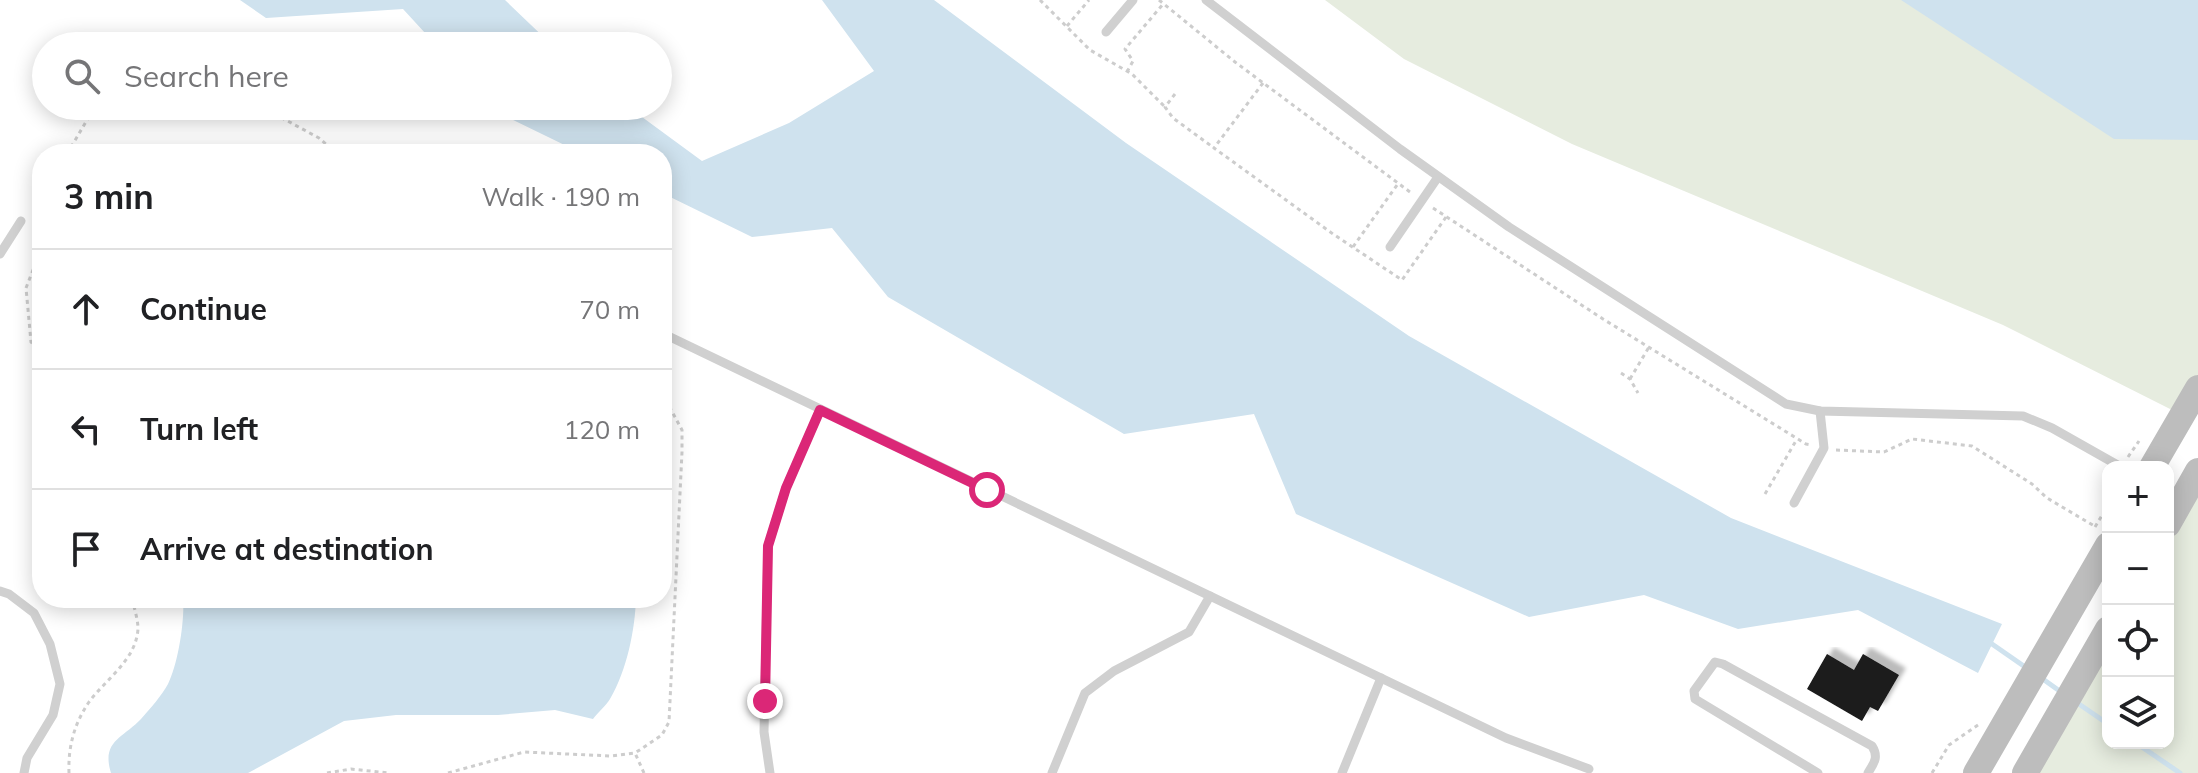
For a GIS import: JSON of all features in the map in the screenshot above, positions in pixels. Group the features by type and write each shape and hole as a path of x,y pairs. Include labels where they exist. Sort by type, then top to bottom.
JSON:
{"main road":[{"path":"2155,461 2198,388"},
{"path":"2174,503 2198,471"},
{"path":"1976,773 2102,556"},
{"path":"2025,773 2102,640"}],"lane":[{"path":"1106,32 1133,0"},
{"path":"1206,0 1438,177 1509,227 1786,404 1820,411 2023,416 2052,428 2110,461"},
{"path":"1390,247 1438,177"},
{"path":"0,254 21,221"},
{"path":"672,338 1506,738 1589,769"},
{"path":"770,773 764,732 768,546 786,488 820,410"},
{"path":"1794,503 1824,448 1820,411"},
{"path":"0,591 34,613 50,644 60,684 53,715 27,758 24,773"},
{"path":"1052,773 1085,693 1114,671 1189,632 1210,596"},
{"path":"1818,773 1695,699 1694,691 1715,662 1872,746 1876,761 1868,773"},
{"path":"1342,773 1381,678"}],"path":[{"path":"1040,0 1090,50 1127,72 1173,118 1402,280 1446,217"},
{"path":"1067,26 1089,0"},
{"path":"1127,72 1133,61 1125,49 1164,3"},
{"path":"1214,148 1263,83"},
{"path":"1165,107 1175,94"},
{"path":"73,144 87,120"},
{"path":"286,120 326,144"},
{"path":"1353,247 1398,183"},
{"path":"32,273 26,288 32,343"},
{"path":"1630,379 1649,347"},
{"path":"1621,373 1630,379 1638,393"},
{"path":"448,773 524,752 611,756 635,753 662,735 669,722 682,430 672,412"},
{"path":"1765,494 1797,439"},
{"path":"2125,461 2139,441"},
{"path":"69,773 68,749 75,728 88,703 125,662 134,646 138,628 134,608"},
{"path":"1932,773 1949,745 1980,724"},
{"path":"635,753 644,773"},
{"path":"327,773 351,769 389,773"}],"shaded area":[{"path":"1325,0 2198,0 2198,390 2182,415 2003,325 1572,144 1404,59"},
{"path":"2198,471 2198,773 2027,773 2102,641 2102,749 2174,749 2174,513"}],"water":[{"path":"240,0 505,0 538,32 424,32 403,9 266,18"},
{"path":"822,0 934,0 1126,143 1409,336 1731,518 2002,624 1978,673 1858,610 1738,629 1644,595 1529,617 1296,514 1254,414 1124,434 888,297 832,228 752,237 672,198 672,144 563,144 513,120 646,120 702,161 789,123 874,71"},
{"path":"1901,0 2198,0 2198,140 2114,139"},
{"path":"183,608 635,608 632,636 621,675 610,699 593,719 555,710 498,715 396,715 344,721 248,773 111,773 111,747 141,719 172,675"}],"building":[{"path":"1827,654 1854,670 1863,654 1899,675 1878,711 1870,707 1862,721 1807,689"}],"waterway":[{"path":"1992,644 2028,669"},
{"path":"2040,677 2061,692"},
{"path":"2076,702 2102,720"},
{"path":"2145,749 2180,773"}],"route":[{"path":"765,701 768,546 786,488 820,410 987,490"}]}
